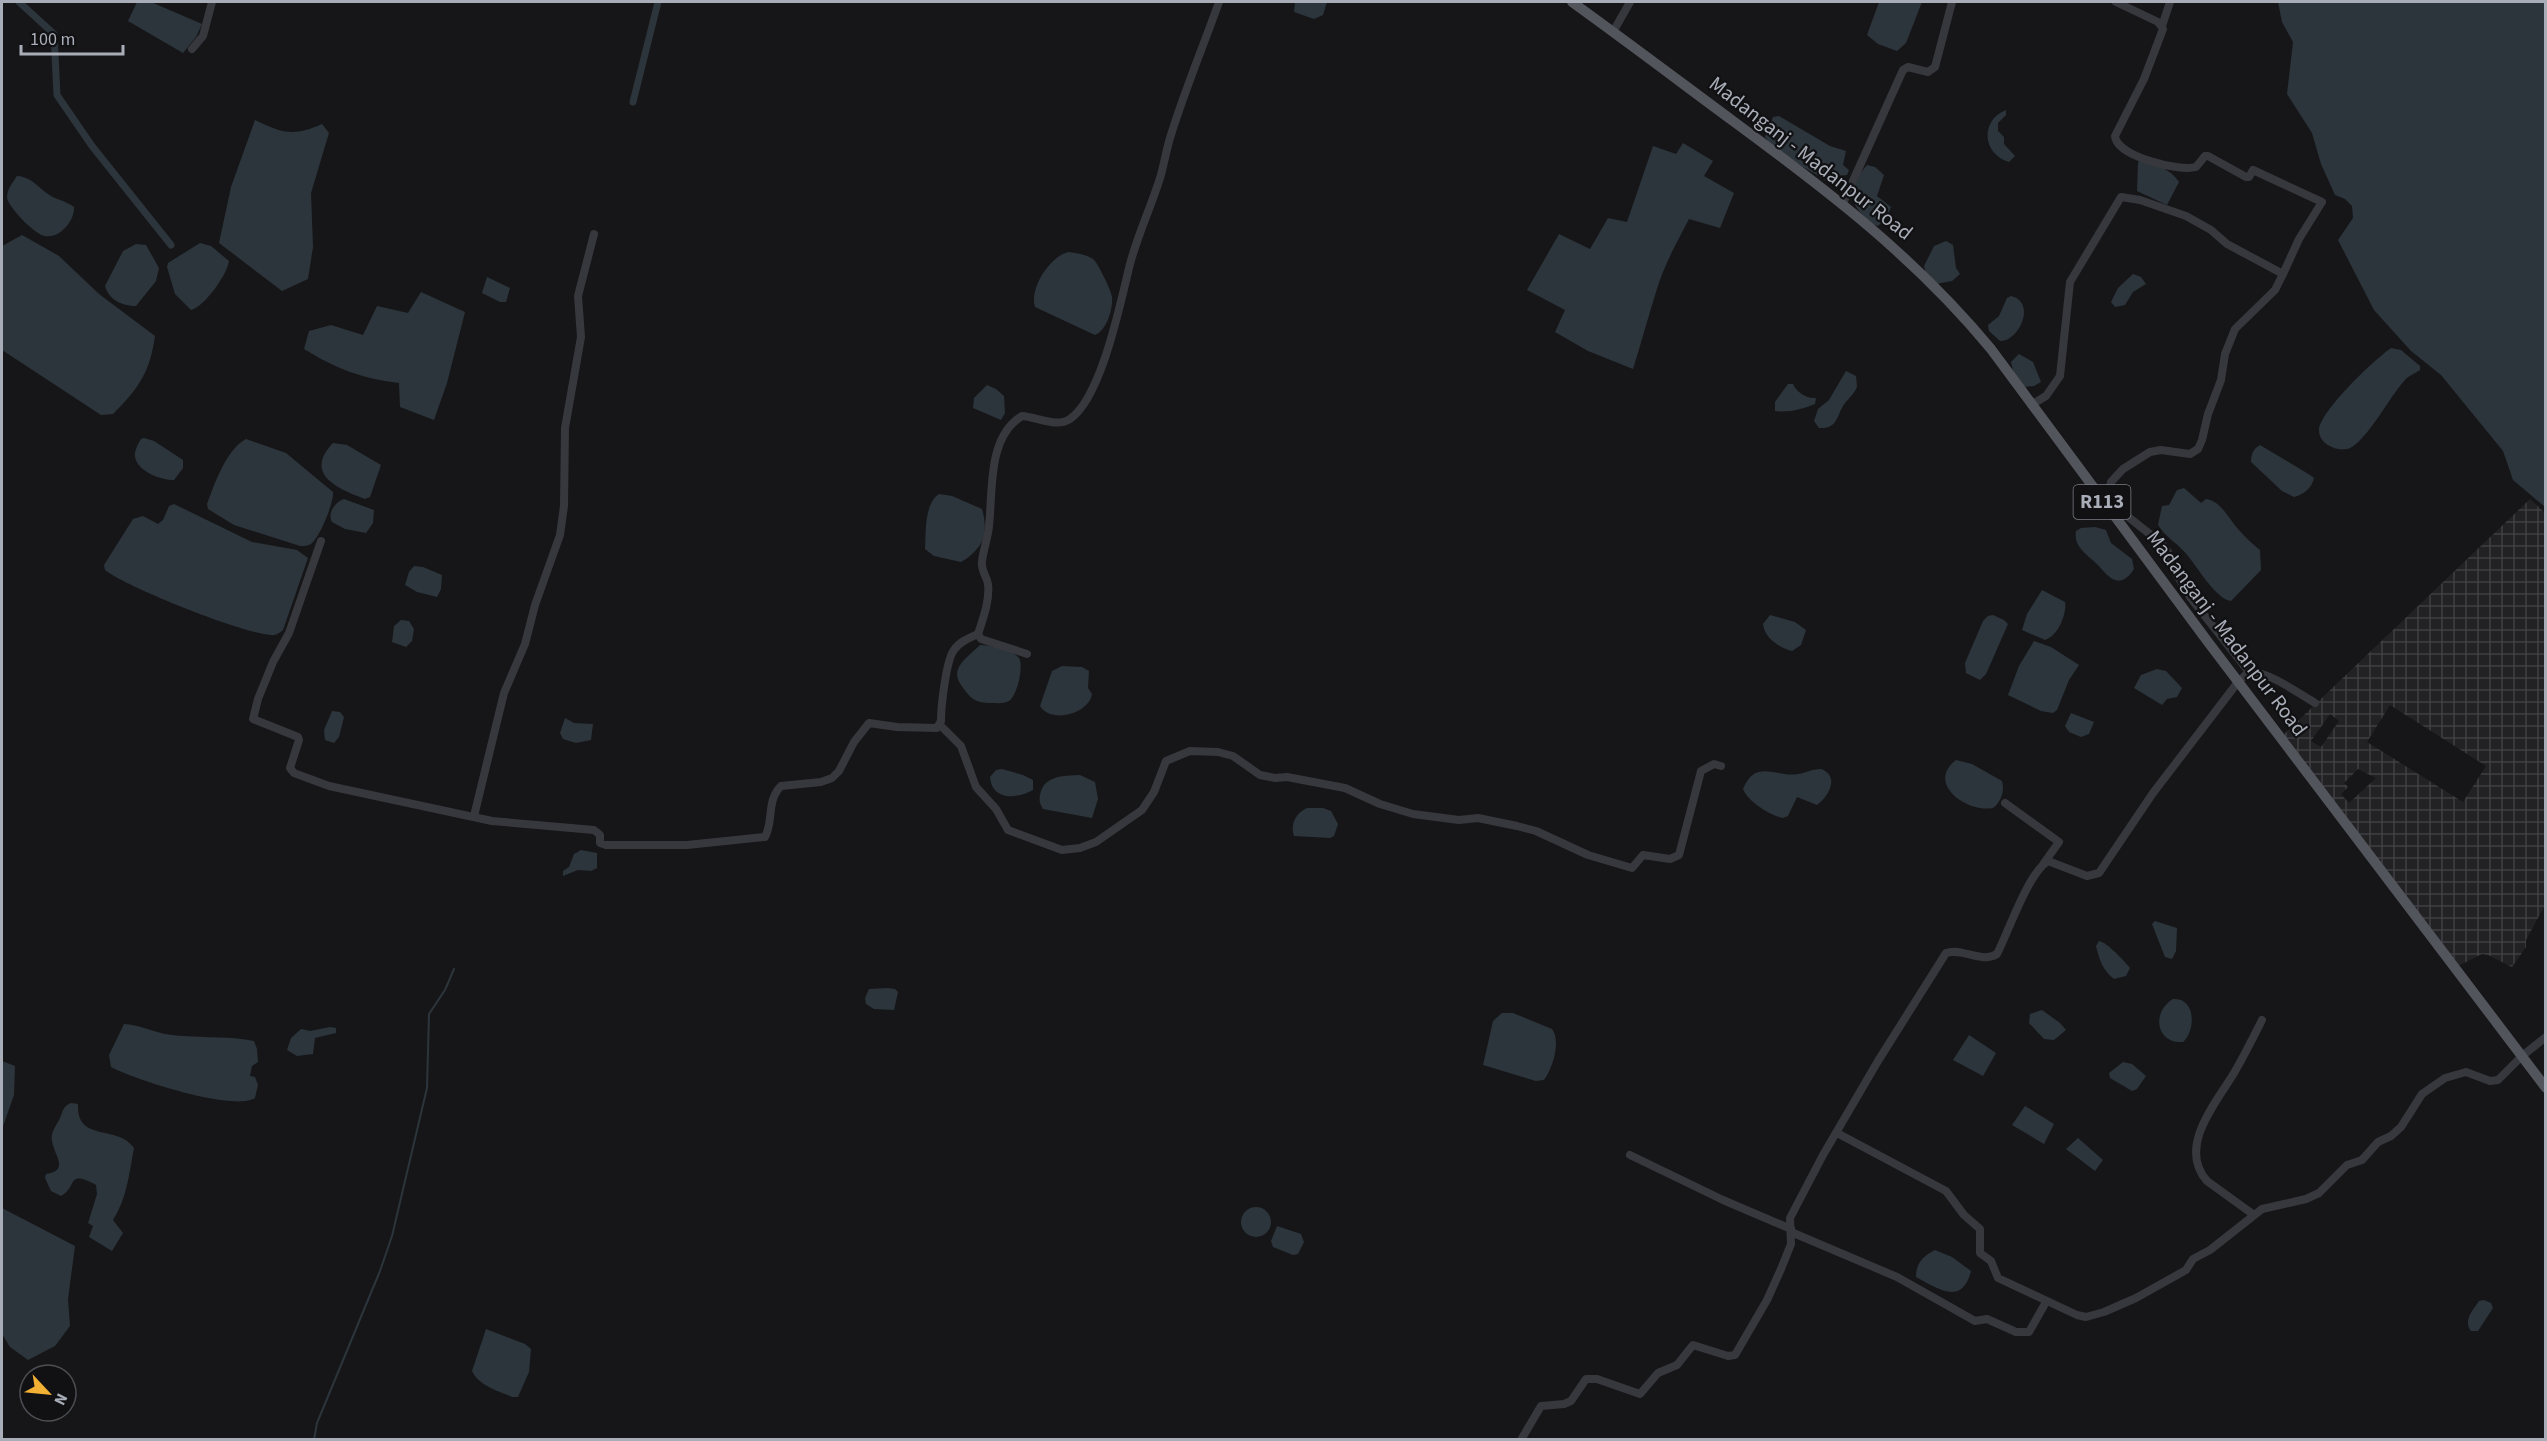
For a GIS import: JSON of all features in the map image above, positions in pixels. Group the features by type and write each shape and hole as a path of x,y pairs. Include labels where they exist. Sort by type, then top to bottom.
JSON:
{"main road":[{"name":"Madanganj - Madanpur Road","path":"1572,2 1843,203 1909,260 1956,307 1991,349 2238,682 2546,1088"}],"street":[{"path":"192,49 203,36 212,2"},
{"path":"1028,654 981,639 978,634 988,598 988,584 981,566 988,534 990,495 1004,431 1014,420 1022,416 1055,422 1071,419 1089,394 1108,350 1130,264 1160,179 1170,139 1219,2"},
{"path":"1613,32 1630,2"},
{"path":"1843,203 1903,70 1908,67 1928,72 1935,67 1952,2"},
{"path":"2116,2 2162,26"},
{"path":"2170,2 2162,26 2163,34 2115,140 2125,150 2141,157 2183,168 2196,167 2205,156 2208,156 2246,177 2249,177 2253,170 2322,202 2299,239 2275,290 2235,329 2228,344 2222,380 2208,414 2198,449 2190,454 2161,450 2150,452 2123,469 2111,482 2108,494 2112,504 2161,543 2168,552 2175,572 2190,597 2248,672"},
{"path":"2031,405 2046,396 2060,376 2070,282 2121,197 2156,205 2186,216 2211,230 2227,244 2283,274"},
{"path":"474,816 504,693 525,644 533,611 560,535 564,506 565,428 581,337 578,296 594,234"},
{"path":"321,541 289,633 273,662 258,699 254,721 276,727 297,737 299,740 290,768 299,776 329,786 492,821 594,830 600,835 600,843 606,845 687,844 759,838 765,837 768,832 771,805 777,790 782,786 821,782 832,778 839,771 854,742 869,723 933,729 940,725"},
{"path":"940,725 948,663 953,650 962,642 978,634"},
{"path":"2044,864 2051,861 2087,876 2098,873 2153,793 2248,672 2256,672 2280,682 2314,703"},
{"path":"940,725 961,746 976,787 996,809 1008,830 1062,850 1080,848 1096,842 1142,810 1154,792 1166,762 1190,751 1218,752 1233,756 1260,775 1275,778 1287,777 1336,786 1413,814 1459,820 1478,818 1536,831 1588,855 1628,869 1632,868 1643,855 1670,859 1679,855 1701,771 1714,764 1721,766"},
{"path":"1521,1440 1542,1406 1571,1401 1586,1379 1597,1379 1641,1394 1658,1373 1677,1365 1693,1345 1728,1356 1735,1355 1767,1300 1791,1244 1790,1218 1823,1155 1887,1046 1946,953 1955,952 1981,957 1993,957 1997,954 2027,889 2059,842 2005,803"},
{"path":"2254,1215 2203,1177 2196,1155 2200,1132 2208,1114 2234,1074 2262,1020"},
{"path":"1837,1133 1946,1191 1964,1215 1980,1229 1980,1253 1991,1261 1998,1278 2077,1316 2086,1317 2136,1298 2187,1270 2193,1259 2210,1250 2262,1209 2306,1199 2319,1193 2346,1165 2362,1160 2378,1142 2401,1127 2422,1094 2445,1078 2466,1072 2490,1081 2498,1080 2522,1056 2546,1037"},
{"path":"1630,1155 1723,1200 1897,1278 1975,1321 1987,1319 2016,1332 2029,1332 2046,1302"}],"shaded area":[{"path":"137,2 151,2 202,24 196,37 183,53 128,21"},
{"path":"1295,2 1327,2 1323,15 1314,19 1294,12"},
{"path":"1879,2 1922,2 1906,43 1897,51 1878,44 1867,35"},
{"path":"2278,2 2545,2 2545,507 2513,480 2503,451 2441,375 2411,351 2374,310 2338,240 2353,218 2352,206 2345,199 2335,195 2321,164 2312,133 2287,94 2293,42 2282,22"},
{"path":"2006,110 2006,115 1998,123 1998,131 2004,137 2004,144 2015,156 2009,162 1993,152 1988,137 1988,129 1992,121"},
{"path":"1779,116 1830,146 1846,151 1843,165 1849,170 1847,175 1826,181 1778,151 1765,137 1773,117"},
{"path":"255,120 288,132 303,131 322,124 329,133 311,193 313,247 308,279 282,291 219,243 231,187"},
{"path":"1683,143 1713,161 1704,176 1734,193 1720,228 1689,219 1662,273 1633,369 1588,351 1555,332 1565,310 1527,290 1559,234 1590,249 1608,218 1627,222 1653,146 1676,154"},
{"path":"2140,160 2167,170 2179,182 2167,205 2137,191"},
{"path":"1867,165 1875,167 1884,175 1877,196 1891,207 1887,217 1878,226 1863,215 1852,196 1854,184"},
{"path":"17,176 28,179 50,195 74,207 66,228 56,235 45,236 29,226 16,213 7,197 9,188"},
{"path":"22,235 59,256 99,294 155,336 150,360 142,379 113,414 101,415 2,350 2,246"},
{"path":"1946,241 1953,245 1956,268 1960,274 1952,281 1936,284 1926,275 1924,266 1934,246"},
{"path":"200,243 211,246 229,261 214,290 202,303 191,310 175,294 167,267 168,263"},
{"path":"136,244 146,245 159,268 156,281 136,306 117,301 105,286 123,251"},
{"path":"1069,252 1088,256 1095,261 1111,294 1112,302 1108,319 1103,329 1095,335 1035,307 1034,299 1038,282 1055,259"},
{"path":"2133,274 2141,277 2146,284 2133,292 2125,305 2115,307 2111,302 2118,288"},
{"path":"487,277 510,288 506,302 500,302 482,293"},
{"path":"421,292 465,312 447,383 434,420 400,407 399,383 349,372 304,349 309,331 331,325 363,335 377,306 408,313"},
{"path":"2011,296 2019,300 2024,313 2019,329 2007,340 2000,341 1989,331 1988,325 1999,316 2007,298"},
{"path":"2391,348 2401,350 2420,366 2420,370 2405,380 2357,443 2344,449 2328,445 2322,439 2319,430 2328,411 2361,374"},
{"path":"2019,354 2033,362 2041,382 2034,386 2023,387 2015,379 2011,362"},
{"path":"1846,371 1856,376 1857,387 1834,424 1819,428 1814,421 1818,409 1829,400"},
{"path":"1788,384 1793,384 1799,392 1806,396 1816,398 1815,404 1795,410 1775,411 1775,402"},
{"path":"987,385 1004,396 1005,413 1001,420 973,408 974,398"},
{"path":"141,439 154,441 183,460 183,468 174,480 163,479 151,474 137,462 136,450"},
{"path":"246,439 286,453 333,492 320,532 310,544 300,546 234,525 208,509 207,504 222,468 233,451"},
{"path":"333,443 347,445 381,465 370,497 365,499 344,490 328,479 323,472 322,463 325,454"},
{"path":"2260,445 2314,478 2309,488 2294,497 2282,491 2251,462 2253,452"},
{"path":"2184,488 2201,503 2206,499 2216,503 2243,535 2260,550 2261,570 2231,601 2213,589 2184,552 2158,525 2162,506 2169,505 2177,490"},
{"path":"939,494 952,496 982,509 985,526 982,540 975,552 961,562 934,556 925,549 928,512"},
{"path":"344,499 374,510 373,523 366,533 345,529 332,522 330,515 333,508"},
{"path":"2530,499 2545,513 2545,905 2526,940 2526,947 2512,967 2482,954 2454,968 2283,735","holes":["2390,705 2486,766 2463,802 2367,742","2330,714 2339,721 2321,747 2311,741","2358,769 2376,778 2349,803 2341,794 2348,787 2344,783"]},
{"path":"174,504 252,542 297,550 308,558 283,630 273,635 237,627 160,598 105,570 104,565 133,519 143,516 158,524 163,520 169,506"},
{"path":"2095,527 2106,530 2111,543 2132,559 2134,569 2124,579 2120,581 2111,578 2079,546 2076,531 2081,528"},
{"path":"414,566 423,567 442,575 441,589 437,597 417,592 405,585 409,572"},
{"path":"2042,590 2065,602 2061,624 2050,638 2045,640 2022,630 2027,614"},
{"path":"1770,615 1795,622 1806,630 1801,645 1792,651 1778,645 1770,638 1763,624"},
{"path":"1993,615 2008,624 1986,674 1980,680 1966,673 1965,663 1983,621"},
{"path":"401,620 409,621 414,629 412,641 406,647 392,642 394,626"},
{"path":"2034,641 2051,647 2079,665 2069,680 2057,710 2053,713 2041,711 2008,695 2019,666"},
{"path":"980,645 1007,650 1019,658 1021,668 1019,681 1012,698 1005,703 977,701 970,696 958,679 957,673 961,663"},
{"path":"1062,666 1082,667 1089,671 1088,688 1092,694 1084,707 1077,711 1052,715 1040,706 1052,671"},
{"path":"2157,669 2166,671 2182,688 2177,697 2167,699 2162,705 2134,688 2141,675"},
{"path":"332,711 340,712 344,717 339,737 334,743 325,740 324,730"},
{"path":"2071,713 2094,722 2089,734 2081,737 2069,732 2065,726"},
{"path":"565,718 574,723 593,724 591,740 576,743 563,739 560,733"},
{"path":"1956,760 1972,764 2002,781 2002,796 1993,808 1972,806 1954,795 1947,787 1945,778 1948,769"},
{"path":"1002,769 1033,780 1033,790 1013,796 1000,794 992,785 990,777 996,770"},
{"path":"1821,769 1830,776 1829,792 1817,805 1797,797 1788,816 1783,818 1760,807 1745,794 1743,789 1754,774 1760,772 1790,775"},
{"path":"1080,775 1095,782 1098,799 1092,818 1043,809 1040,802 1042,788 1050,780"},
{"path":"1307,808 1323,808 1331,811 1338,824 1334,836 1330,838 1294,836 1295,819"},
{"path":"581,850 597,853 597,868 591,871 578,870 563,876 563,871 569,867 574,854"},
{"path":"2155,921 2177,928 2176,951 2172,959 2165,957 2152,924"},
{"path":"2099,941 2111,948 2130,968 2126,976 2114,979 2107,972 2097,951 2096,946"},
{"path":"888,988 898,992 894,1010 874,1009 866,1004 865,998 869,989"},
{"path":"2173,999 2186,1003 2192,1016 2190,1030 2183,1042 2167,1038 2160,1026 2161,1011"},
{"path":"2042,1010 2066,1030 2054,1040 2044,1039 2029,1023 2030,1014"},
{"path":"1502,1013 1513,1013 1552,1029 1556,1040 1555,1054 1544,1080 1536,1081 1483,1065 1493,1021"},
{"path":"124,1024 165,1034 254,1041 258,1062 252,1066 250,1076 255,1077 258,1085 255,1098 244,1101 227,1101 206,1098 161,1086 111,1067 109,1055"},
{"path":"336,1028 336,1033 315,1038 313,1054 297,1056 287,1050 291,1038 301,1029 310,1031"},
{"path":"1969,1035 1996,1053 1983,1076 1953,1060"},
{"path":"2,1061 15,1066 14,1095 2,1129"},
{"path":"2123,1062 2132,1064 2146,1076 2137,1089 2132,1091 2110,1078 2109,1073"},
{"path":"71,1103 78,1104 79,1116 91,1129 118,1136 134,1148 124,1194 113,1220 123,1233 112,1251 89,1237 93,1226 88,1223 97,1194 96,1185 76,1179 61,1196 51,1191 45,1178 46,1174 57,1170 59,1166 52,1135 64,1109"},
{"path":"2025,1106 2054,1124 2044,1144 2012,1125"},
{"path":"2078,1138 2103,1160 2095,1171 2066,1149"},
{"path":"1256,1207 1267,1211 1271,1222 1267,1233 1256,1237 1245,1233 1241,1222 1245,1211"},
{"path":"2,1208 75,1246 68,1299 70,1326 55,1346 28,1360 10,1347 2,1334"},
{"path":"1277,1226 1301,1234 1304,1242 1298,1254 1293,1255 1273,1247 1271,1241"},
{"path":"1935,1250 1952,1257 1971,1271 1962,1289 1948,1292 1916,1277 1921,1260"},
{"path":"2484,1300 2491,1303 2493,1308 2478,1331 2471,1331 2468,1319 2479,1301"},
{"path":"486,1329 525,1344 531,1349 529,1372 518,1397 512,1397 479,1381 472,1371"}],"waterway":[{"path":"19,2 54,34 57,95 92,146 171,245"},
{"path":"633,102 658,2"},
{"path":"314,1440 317,1423 380,1271 392,1236 427,1088 429,1014 445,990 454,969"}]}
